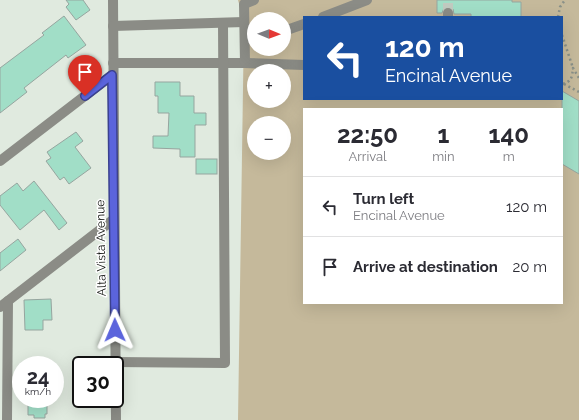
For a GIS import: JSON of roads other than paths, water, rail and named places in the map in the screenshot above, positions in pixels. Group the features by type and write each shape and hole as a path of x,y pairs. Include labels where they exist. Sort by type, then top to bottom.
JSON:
{"street":[{"name":"Alta Vista Avenue","path":"113,0 112,75 115,356"},
{"path":"247,33 244,22 244,4 254,0"},
{"path":"326,16 367,0"},
{"path":"113,26 244,22"},
{"path":"124,362 225,363 223,23"},
{"path":"291,29 303,24"},
{"path":"245,63 247,52"},
{"path":"113,63 245,63 303,65"},
{"path":"0,161 112,75"},
{"path":"7,420 4,304 114,219"},
{"name":"Alta Vista Avenue","path":"116,408 116,420"}],"tunnel":[{"path":"448,0 448,13"}]}
